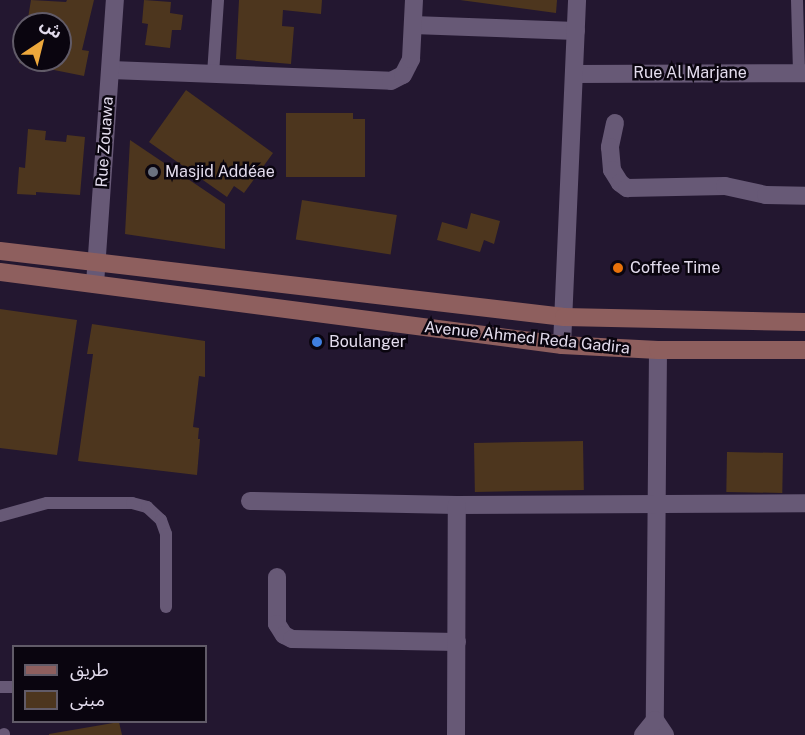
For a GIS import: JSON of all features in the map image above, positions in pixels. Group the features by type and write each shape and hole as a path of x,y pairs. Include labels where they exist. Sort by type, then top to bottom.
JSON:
{"main road":[{"name":"Avenue Ahmed Reda Gadira","path":"0,250 96,264 564,316 805,322"},
{"name":"Avenue Ahmed Reda Gadira","path":"0,272 562,345 658,350 805,350"}],"street":[{"name":"Rue Zouawa","path":"95,284 115,0"},
{"path":"111,70 391,81 408,69 414,0"},
{"path":"562,345 577,0"},
{"path":"413,25 576,31"},
{"name":"Rue Al Marjane","path":"574,74 802,73"},
{"path":"615,123 610,147 612,170 620,183 627,188 725,186 766,195 805,196"},
{"path":"644,735 660,727 657,502 658,350"},
{"path":"250,501 457,505 657,502 805,503"},
{"path":"456,735 457,505"},
{"path":"277,578 277,624 284,634 292,639 457,642"}],"lane":[{"path":"213,75 218,0"},
{"path":"797,0 802,73"},
{"path":"0,516 47,503 132,503 147,507 161,520 166,534 166,608"}],"building":[{"path":"31,0 66,2 67,0 94,0 82,50 89,51 84,76 64,72 72,72 72,12 29,12"},
{"path":"144,0 171,2 170,13 183,15 181,30 172,30 170,48 145,45 148,24 142,23"},
{"path":"239,0 322,0 321,14 283,10 282,26 294,27 291,64 236,59"},
{"path":"460,0 557,0 556,13"},
{"path":"186,90 273,153 244,193 234,186 227,197 149,142"},
{"path":"286,113 353,113 353,119 365,119 365,177 286,177"},
{"path":"28,129 46,131 45,140 66,142 67,135 85,137 80,195 36,192 36,195 17,194 19,167 25,168"},
{"name":"Masjid Addéae","path":"130,140 225,204 225,249 125,234"},
{"path":"302,200 397,215 391,255 296,240"},
{"path":"471,213 500,221 494,244 484,240 480,252 437,240 442,222 467,229"},
{"path":"0,309 77,320 57,455 0,448"},
{"path":"92,324 205,341 205,377 199,376 193,427 199,428 198,439 200,439 197,475 78,461 93,354 87,354"},
{"path":"583,441 584,490 475,492 474,443"},
{"path":"727,452 783,453 782,493 726,492"},
{"path":"119,723 122,735 49,735"}],"place":[{"name":"Masjid Addéae","path":"153,172"},
{"name":"Coffee Time","path":"618,268"},
{"name":"Boulanger","path":"317,342"}]}
